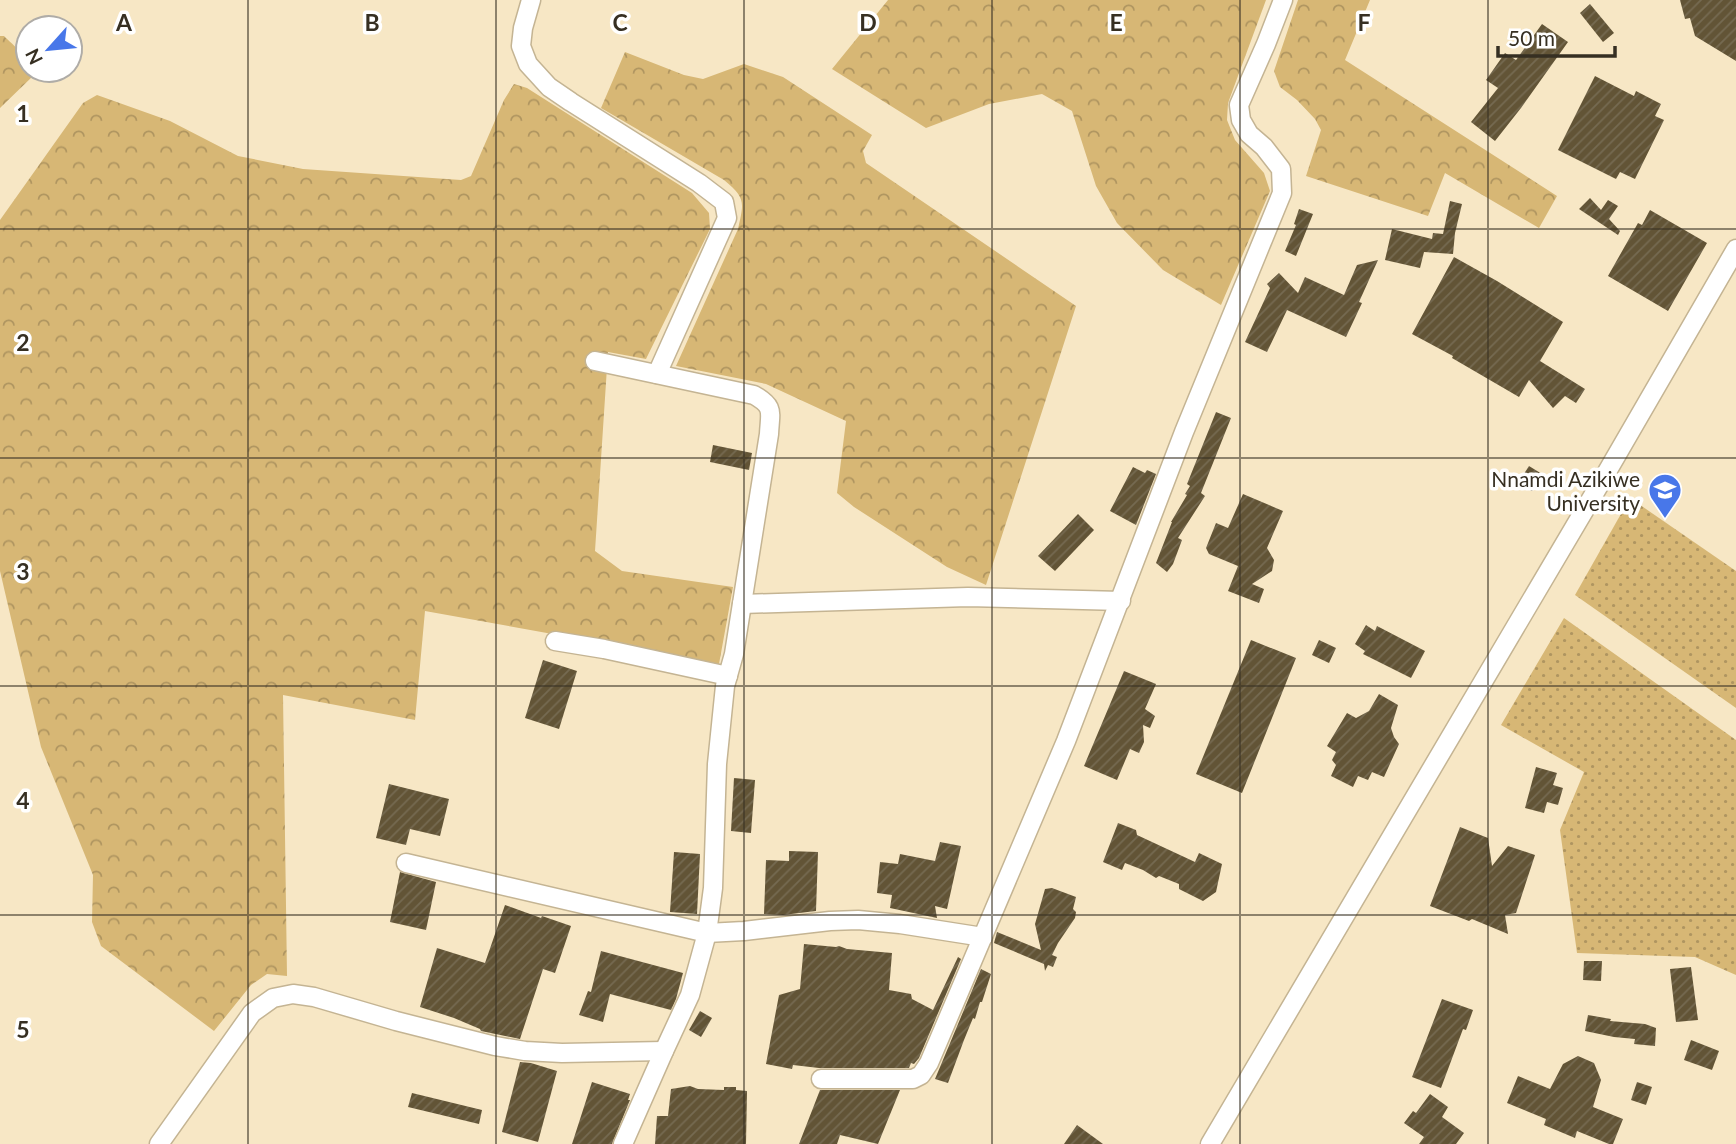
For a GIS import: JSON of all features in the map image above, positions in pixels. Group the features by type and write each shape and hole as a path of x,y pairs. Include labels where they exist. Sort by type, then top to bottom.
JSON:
{"street":[{"path":"531,0 521,46 528,64 549,87 699,183 724,202 727,218 657,374"},
{"path":"821,1079 913,1079 921,1075 929,1063 983,937 1066,741 1184,432 1283,193 1281,169 1265,146 1249,134 1241,120 1239,105 1283,0"},
{"path":"1211,1144 1736,249"},
{"path":"595,361 754,395 766,402 771,411 734,653 725,686 717,764 713,888 707,933 690,995 623,1144"},
{"path":"742,604 968,597 1121,601"},
{"path":"555,641 728,676"},
{"path":"406,863 707,933 744,932 858,920 983,937"},
{"path":"159,1144 252,1013 273,998 293,994 314,997 495,1046 525,1051 664,1051"}],"green space":[{"path":"888,0 1266,0 1228,103 1227,120 1235,140 1264,173 1270,191 1221,305 1163,270 1117,223 1096,186 1072,111 1042,94 989,104 926,128 832,69"},
{"path":"1298,0 1370,0 1345,60 1557,196 1539,228 1445,173 1428,216 1306,176 1321,130 1315,119 1297,100 1280,87 1274,71"},
{"path":"0,36 4,36 14,46 14,84 25,84 0,108"},
{"path":"625,52 684,75 703,79 744,64 783,77 872,135 863,151 866,163 1076,306 986,585 947,567 854,507 837,493 846,421 766,384 676,366 738,229 742,201 724,180 601,108"},
{"path":"514,84 527,88 692,193 709,213 710,229 646,359 608,352 595,551 622,571 733,587 719,664 425,611 415,720 283,695 287,976 267,974 251,985 214,1031 101,946 92,922 93,875 41,747 0,571 0,220 83,103 97,95 170,121 238,156 303,169 461,180 471,176 504,100"},
{"path":"1630,498 1736,571 1736,708 1575,595"},
{"path":"1564,618 1736,740 1736,975 1695,957 1577,953 1560,830 1584,772 1501,725"}],"building":[{"path":"1680,0 1736,0 1736,61 1695,36 1690,18 1685,19"},
{"path":"1590,4 1614,33 1603,42 1580,13"},
{"path":"1542,24 1568,42 1495,141 1471,122 1498,88 1486,80 1505,53 1516,60"},
{"path":"1595,76 1634,96 1636,91 1661,104 1655,116 1664,120 1635,179 1620,172 1616,179 1558,150"},
{"path":"1590,198 1601,210 1608,200 1618,206 1609,219 1620,231 1618,235 1579,209"},
{"path":"1450,201 1462,204 1453,254 1424,252 1420,268 1385,260 1392,229 1432,239 1433,233 1443,234"},
{"path":"1299,209 1313,214 1296,256 1285,251 1296,225 1294,224"},
{"path":"1650,210 1707,243 1668,311 1608,276 1638,223 1642,225"},
{"path":"1454,257 1563,322 1540,361 1585,389 1576,403 1565,396 1553,408 1529,380 1519,397 1412,334"},
{"path":"1378,260 1346,337 1287,310 1267,352 1245,342 1270,288 1267,284 1279,273 1298,293 1305,277 1344,295 1357,265"},
{"path":"1216,412 1231,418 1201,493 1205,496 1178,538 1182,540 1167,572 1156,563 1171,522 1187,495 1185,494 1190,486 1187,484"},
{"path":"713,445 752,453 749,470 710,462"},
{"path":"1529,466 1542,474 1532,491 1518,483"},
{"path":"1133,467 1145,473 1147,470 1156,474 1136,525 1110,511"},
{"path":"1243,494 1283,511 1267,548 1274,560 1272,571 1252,584 1264,589 1259,603 1228,591 1238,566 1209,554 1206,548 1216,523 1228,528"},
{"path":"1078,514 1094,530 1055,571 1038,556"},
{"path":"1366,625 1375,631 1377,626 1425,651 1411,678 1363,654 1365,651 1355,644"},
{"path":"1251,640 1296,658 1242,793 1196,774"},
{"path":"1319,640 1336,648 1329,663 1312,655"},
{"path":"543,660 577,671 559,729 525,718"},
{"path":"1124,671 1156,684 1145,709 1155,716 1150,728 1143,725 1144,742 1139,753 1130,749 1117,780 1084,766"},
{"path":"1379,694 1398,705 1391,728 1399,744 1384,777 1372,772 1368,780 1358,776 1353,787 1331,776 1336,765 1332,760 1336,752 1327,746 1347,713 1356,718 1369,711"},
{"path":"1536,767 1557,773 1553,785 1563,788 1558,805 1547,802 1544,813 1525,808"},
{"path":"734,778 755,780 751,833 731,831"},
{"path":"389,784 449,799 440,836 410,829 406,845 376,838"},
{"path":"1118,823 1136,830 1137,835 1195,862 1199,853 1222,864 1216,892 1203,901 1179,889 1179,884 1159,876 1156,878 1125,863 1122,870 1103,862"},
{"path":"1460,827 1488,838 1492,866 1508,846 1535,855 1516,913 1505,915 1508,934 1430,906"},
{"path":"940,842 961,846 947,909 935,906 937,918 890,908 892,895 877,893 880,862 898,864 900,854 935,861"},
{"path":"789,851 818,852 816,911 764,914 766,860 789,861"},
{"path":"674,852 700,854 697,914 670,912"},
{"path":"400,872 436,882 426,930 390,922"},
{"path":"1052,888 1076,897 1073,909 1076,912 1052,955 1057,957 1053,967 1048,965 1045,971 1044,964 994,943 997,932 1041,950 1035,924 1045,889"},
{"path":"505,905 571,926 555,973 543,969 520,1039 481,1031 454,1018 420,1007 437,948 485,963"},
{"path":"804,944 892,953 889,990 911,994 912,999 933,1010 958,957 961,959 919,1058 914,1064 911,1063 909,1068 819,1068 793,1065 792,1069 766,1064 779,995 800,989"},
{"path":"601,951 683,973 671,1010 610,994 603,1022 579,1015 588,991 591,992"},
{"path":"1584,961 1602,961 1601,981 1583,980"},
{"path":"1691,967 1698,1020 1676,1022 1670,969"},
{"path":"981,969 991,974 975,1019 973,1018 948,1083 935,1079"},
{"path":"1442,999 1473,1010 1441,1088 1412,1077"},
{"path":"700,1011 712,1018 701,1037 689,1030"},
{"path":"1588,1015 1656,1028 1655,1046 1634,1044 1635,1039 1585,1031"},
{"path":"1691,1040 1719,1051 1712,1070 1684,1060"},
{"path":"1578,1056 1594,1063 1601,1080 1593,1107 1623,1119 1613,1144 1577,1131 1575,1138 1544,1125 1546,1119 1507,1103 1518,1076 1550,1089 1563,1064"},
{"path":"520,1062 557,1071 538,1142 502,1132"},
{"path":"592,1082 630,1094 630,1100 612,1144 572,1144"},
{"path":"1637,1082 1652,1087 1646,1105 1631,1100"},
{"path":"690,1086 724,1090 724,1087 736,1087 736,1090 747,1091 746,1144 655,1144 657,1116 668,1116 671,1089"},
{"path":"820,1090 900,1090 878,1144 840,1135 837,1144 799,1144"},
{"path":"412,1093 482,1110 479,1124 408,1107"},
{"path":"1430,1094 1448,1107 1442,1117 1464,1133 1456,1144 1419,1144 1424,1137 1404,1123 1413,1111 1416,1113"},
{"path":"1077,1125 1103,1144 1064,1144"}],"place":[{"name":"Nnamdi Azikiwe University","path":"1665,520"}]}
